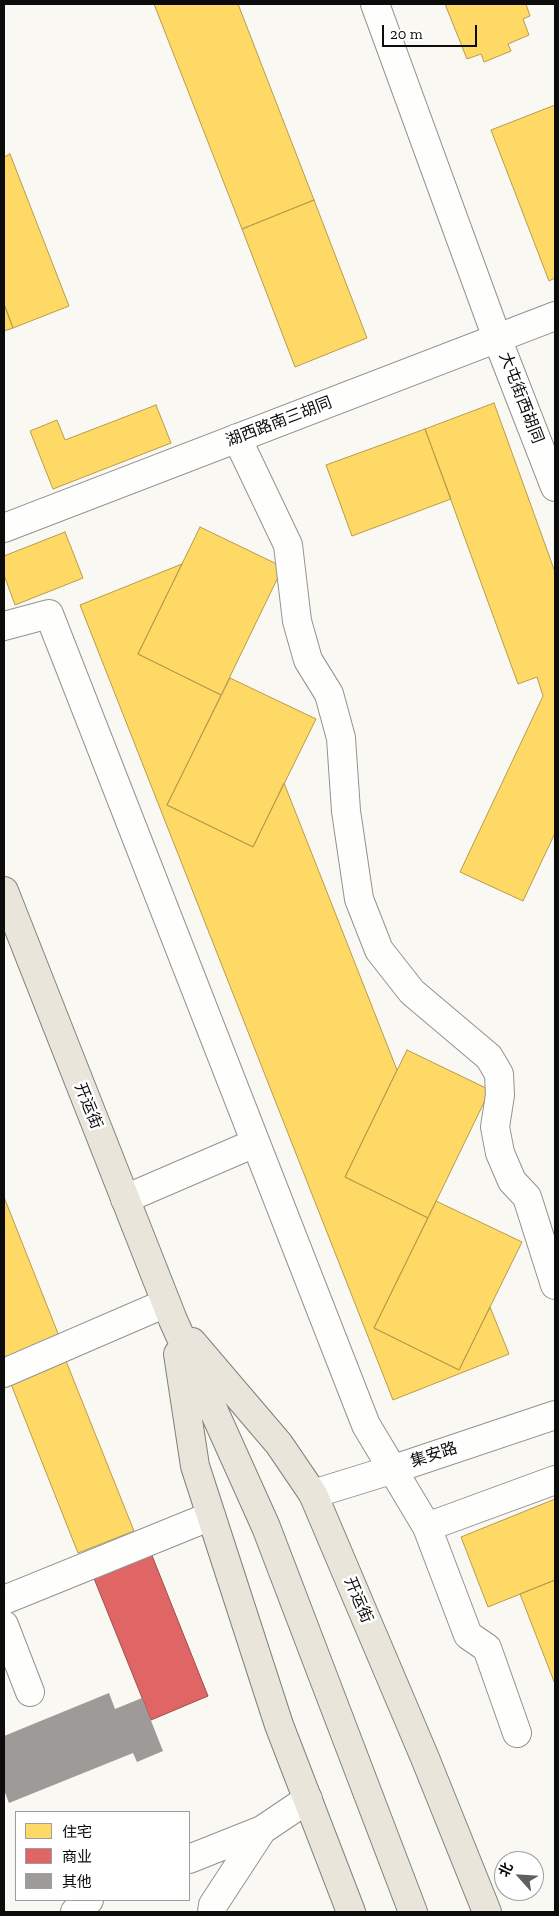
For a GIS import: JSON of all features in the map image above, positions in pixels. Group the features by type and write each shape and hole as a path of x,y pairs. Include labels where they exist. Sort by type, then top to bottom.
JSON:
{"main road":[{"name":"开运街","path":"4,891 170,1312 266,1528 413,1912"},
{"name":"开运街","path":"170,1312 279,1444 312,1494 421,1749 487,1912"},
{"name":"开运街","path":"170,1312 195,1466 279,1725 351,1912"}],"street":[{"name":"大屯街西胡同","path":"375,4 497,338 555,486"},
{"name":"湖西路南三胡同","path":"4,528 555,316"},
{"path":"237,438 288,545 297,621 308,660 328,694 341,738 346,811 360,899 379,950 412,992 489,1057 499,1074 500,1096 495,1127 500,1153 512,1181 527,1197 555,1285"},
{"path":"4,626 49,614 366,1425 394,1469 427,1528 468,1635 487,1648 517,1733"},
{"path":"125,1199 255,1142"},
{"path":"4,1373 170,1312"},
{"name":"集安路","path":"312,1494 394,1469 555,1415"},
{"path":"427,1528 555,1480"},
{"path":"4,1600 211,1516"},
{"path":"4,1625 30,1692"},
{"path":"190,1859 262,1830 308,1800"},
{"path":"212,1912 213,1905 262,1830"},
{"path":"75,1912 88,1901"}],"building: 住宅":[{"path":"154,4 238,4 314,200 242,229"},
{"path":"445,4 526,4 530,16 523,19 529,35 508,44 511,51 484,62 481,54 467,59"},
{"path":"555,105 555,278 549,281 491,130"},
{"path":"10,154 69,306 13,328 4,304 4,157"},
{"path":"314,200 367,338 295,367 242,229"},
{"path":"4,304 13,328 4,331"},
{"path":"494,403 555,572 555,833 523,901 460,872 543,696 537,677 518,684 425,429"},
{"path":"156,405 171,443 53,489 30,431 57,420 65,440"},
{"path":"425,429 451,499 352,536 326,465"},
{"path":"200,527 283,567 221,695 138,654"},
{"path":"65,532 83,578 15,605 4,575 4,556"},
{"path":"182,564 138,654 221,695 167,805 253,847 284,783 397,1070 345,1177 428,1218 374,1328 459,1370 490,1307 509,1354 393,1400 80,605"},
{"path":"230,678 316,719 253,847 167,805"},
{"path":"407,1050 490,1090 428,1218 345,1177"},
{"path":"4,1197 59,1336 4,1358"},
{"path":"436,1201 522,1242 459,1370 374,1328"},
{"path":"66,1361 134,1531 78,1553 11,1384"},
{"path":"555,1499 555,1580 488,1607 461,1537"},
{"path":"555,1580 555,1684 520,1594"}],"building: 商业":[{"path":"151,1553 208,1696 151,1720 93,1576"}],"building: 其他":[{"path":"109,1693 115,1709 142,1698 163,1751 137,1762 133,1753 9,1803 4,1790 4,1736"}]}
